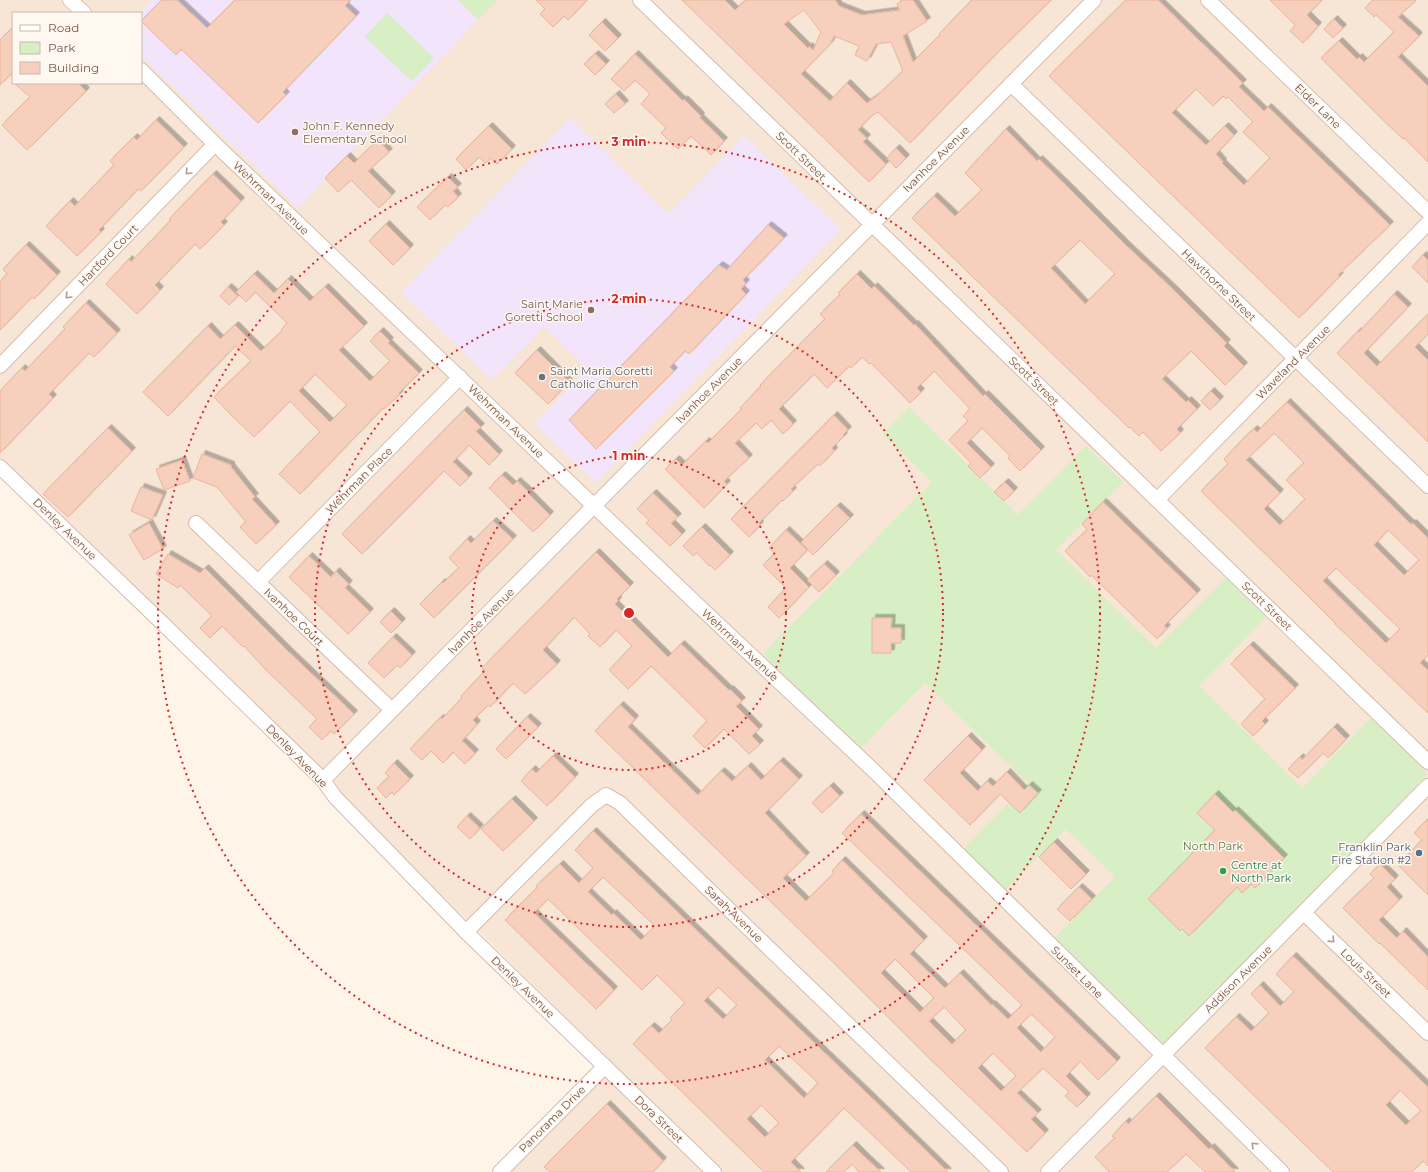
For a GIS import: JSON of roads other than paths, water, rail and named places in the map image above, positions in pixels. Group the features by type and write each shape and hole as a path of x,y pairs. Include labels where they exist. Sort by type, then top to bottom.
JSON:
{"street":[{"path":"70,0 83,12"},
{"name":"Scott Street","path":"640,0 1428,762"},
{"name":"Ivanhoe Avenue","path":"323,780 1094,0"},
{"name":"Elder Lane","path":"1208,0 1428,212"},
{"name":"Wehrman Avenue","path":"142,71 215,144 872,770"},
{"name":"Hawthorne Street","path":"1011,84 1428,486"},
{"name":"Hartford Court","path":"0,366 215,144"},
{"name":"Waveland Avenue","path":"1157,500 1428,223"},
{"name":"Wehrman Place","path":"258,582 460,377"},
{"name":"Denley Avenue","path":"0,468 158,618 323,780 335,797 466,932 605,1066"},
{"name":"Ivanhoe Court","path":"196,523 392,710"},
{"name":"Sunset Lane","path":"872,770 1282,1172"},
{"name":"Addison Avenue","path":"1048,1172 1428,786"},
{"name":"Sarah Avenue","path":"466,932 592,805 606,795 620,803 1001,1172"},
{"name":"Louis Street","path":"1304,912 1428,1034"},
{"name":"Panorama Drive","path":"500,1172 605,1066"},
{"name":"Dora Street","path":"605,1066 714,1172"}],"place":[{"name":"John F. Kennedy Elementary School","path":"295,132"},
{"name":"Saint Marie Goretti School","path":"591,310"},
{"name":"Saint Maria Goretti Catholic Church","path":"542,377"},
{"name":"Franklin Park Fire Station #2","path":"1419,853"},
{"name":"Centre at North Park","path":"1223,871"}],"park label":[{"name":"North Park","path":"1213,846"}]}
